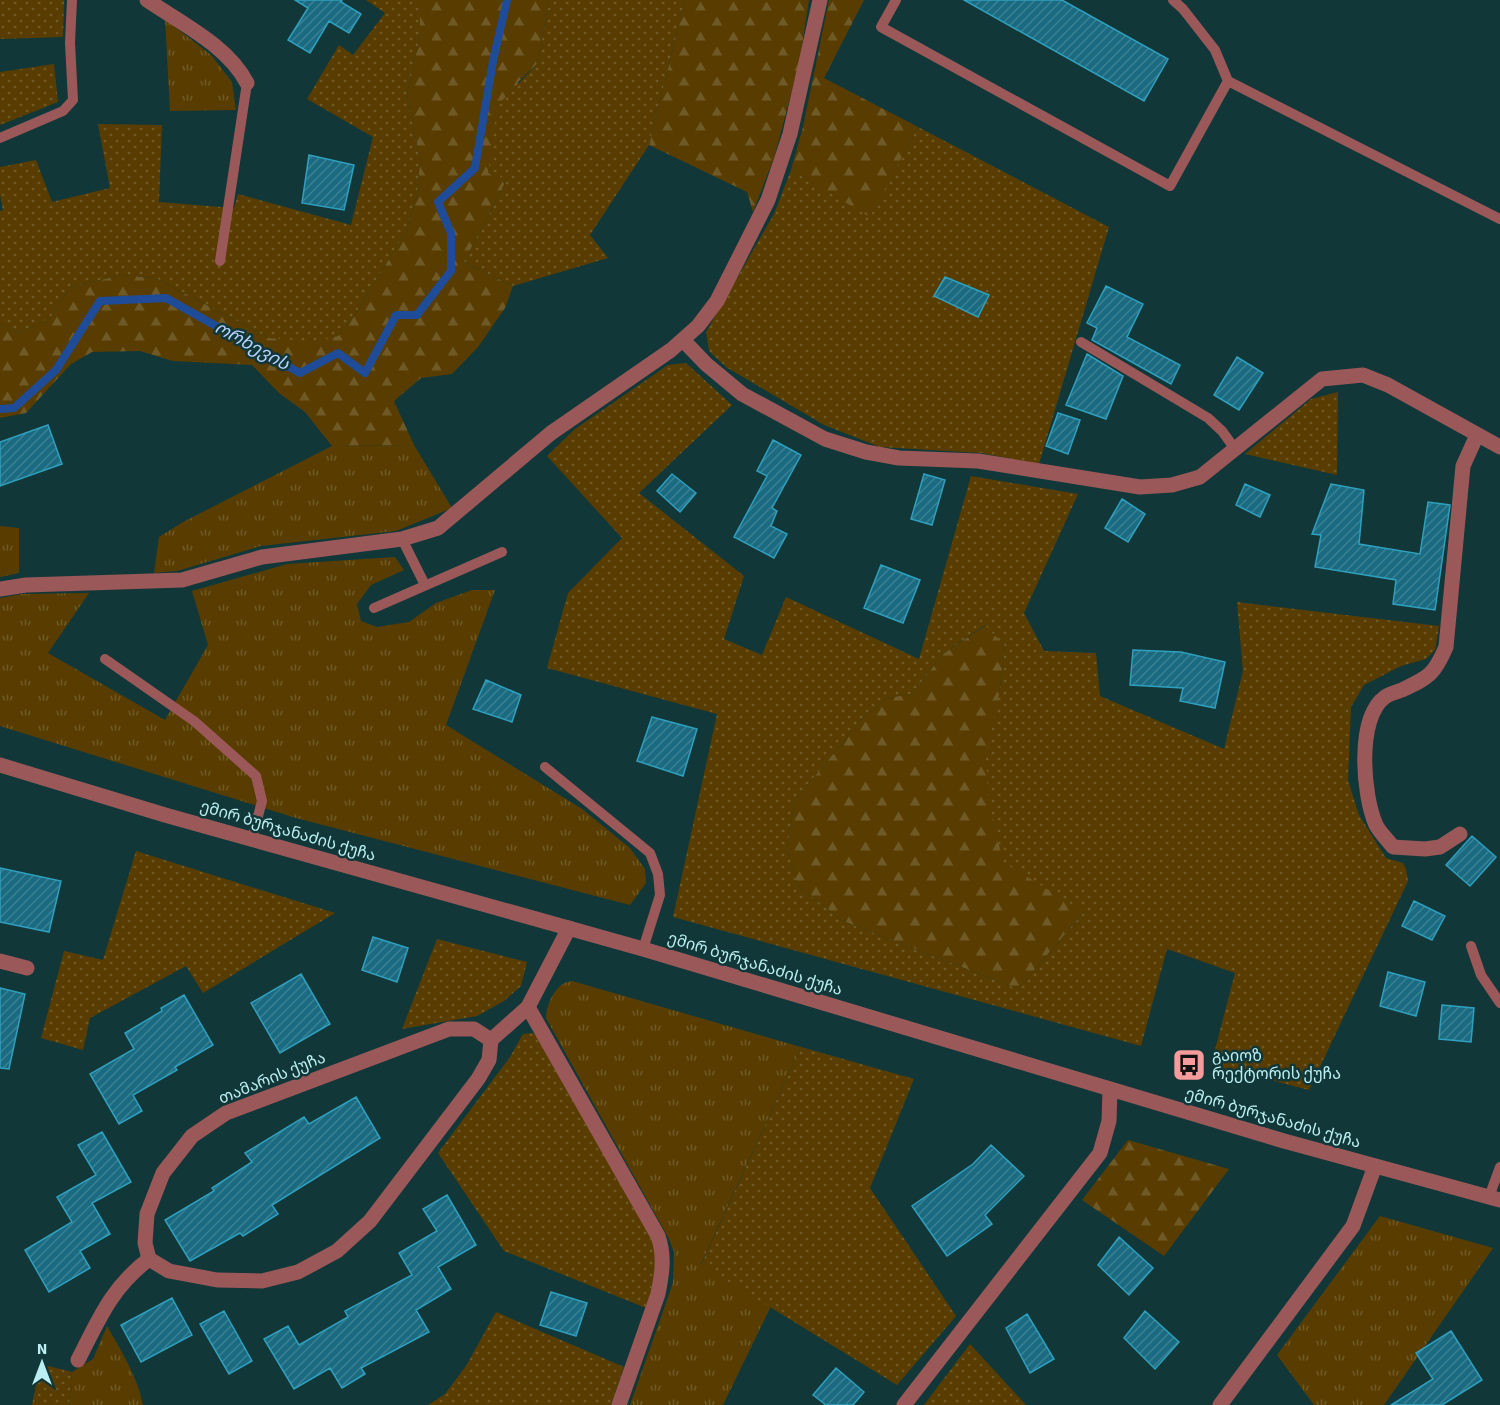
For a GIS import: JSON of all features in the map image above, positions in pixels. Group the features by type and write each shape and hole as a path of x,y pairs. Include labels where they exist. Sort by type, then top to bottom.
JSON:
{"street":[{"path":"147,0 215,46 241,70 247,83"},
{"path":"0,589 26,585 182,580 262,557 402,539 438,528 551,433 671,350 698,326 717,300 768,200 790,134 820,0"},
{"path":"682,340 742,394 825,439 866,452 899,458 978,461 1140,487 1172,485 1200,477 1322,379 1363,375 1388,385 1500,447"},
{"path":"1460,834 1440,847 1425,849 1393,847 1376,825 1364,777 1367,727 1375,707 1385,698 1428,677 1438,667 1446,647 1463,466 1477,435"},
{"name":"ემირ ბურჯანაძის ქუჩა","path":"0,765 252,839 643,949 1110,1090 1494,1198"},
{"path":"78,1360 107,1303 129,1274 149,1258 169,1271 217,1280 262,1281 298,1272 338,1251 369,1221 478,1079 489,1060 491,1040 528,1007 569,928"},
{"path":"0,961 27,968"},
{"path":"528,1007 658,1236 663,1251 662,1276 658,1294 619,1405"},
{"name":"თამარის ქუჩა","path":"149,1258 145,1243 147,1214 163,1173 192,1136 226,1113 449,1029 474,1029 491,1040"},
{"path":"904,1405 1101,1153 1109,1121 1110,1090"},
{"path":"1220,1405 1353,1227 1375,1166"}],"lane":[{"path":"0,138 63,111 74,100 70,43 72,0"},
{"path":"896,0 881,27 1170,186 1228,81"},
{"path":"1173,0 1183,9 1215,50 1228,81 1500,219"},
{"path":"220,261 247,83"},
{"path":"1081,342 1208,418 1222,430 1234,449"},
{"path":"402,539 425,585"},
{"path":"374,608 502,552"},
{"path":"105,659 194,721 256,776 262,801 252,839"},
{"path":"545,767 650,853 658,874 660,895 643,949"},
{"path":"1471,946 1481,975 1500,1003"},
{"path":"1494,1198 1500,1167"}],"green space":[{"path":"0,0 64,0 63,37 0,39"},
{"path":"366,0 420,0 420,36 407,94 420,161 417,194 408,228 352,319 338,336 317,342 269,338 156,278 122,275 70,287 50,318 18,333 0,323 0,211 3,210 0,195 0,167 36,160 52,202 110,188 98,124 162,125 159,202 234,208 238,194 351,225 373,137 307,99 339,45 353,55 385,13"},
{"path":"420,0 549,0 538,63 518,82 507,179 464,262 513,286 505,308 478,347 452,374 421,378 394,401 414,445 332,446 305,412 279,393 252,365 173,361 140,351 92,352 71,364 26,413 0,418 0,323 18,333 50,318 70,287 122,275 156,278 269,338 338,336 352,319 408,228 417,194 420,161 407,94 420,36"},
{"path":"549,0 685,0 649,145 590,235 608,258 513,286 464,262 507,179 488,173 497,106 538,63"},
{"path":"685,0 809,0 799,65 774,158 753,212 747,192 649,145"},
{"path":"829,0 864,0 824,78 918,127 870,218 791,170 803,127"},
{"path":"165,19 211,55 232,82 236,110 170,111"},
{"path":"54,64 58,102 0,125 0,72"},
{"path":"918,127 1109,227 1039,464 981,453 880,447 824,425 726,367 709,351 706,332 774,214 791,170 870,217"},
{"path":"686,363 732,405 639,493 744,576 724,639 762,655 786,597 919,659 971,476 1078,494 1024,613 1044,651 1096,653 1100,696 1224,749 1243,671 1237,602 1439,626 1435,650 1426,659 1401,666 1364,685 1351,707 1348,780 1359,815 1386,858 1403,863 1408,881 1309,1090 1211,1065 1235,973 1167,949 1141,1046 673,917 717,714 547,668 568,593 622,538 547,456 575,429 668,365","holes":["985,625 1005,646 999,694 986,756 988,796 1003,862 1084,912 1018,989 843,921 798,886 787,848 795,800 862,719 887,698 912,694 943,654"]},
{"path":"1338,392 1337,475 1245,454 1311,399"},
{"path":"414,445 452,508 396,531 261,546 177,571 154,573 159,537 183,522 332,446"},
{"path":"0,526 19,528 19,573 0,577"},
{"path":"395,557 404,570 371,585 357,604 361,621 377,627 409,622 436,603 472,590 495,590 446,725 582,809 630,848 645,869 646,883 630,905 296,818 0,726 0,598 22,594 89,593 48,653 165,720 208,645 192,591 287,564"},
{"path":"986,625 1005,646 999,694 1084,912 1018,989 843,921 798,886 787,848 795,800 862,719 887,698 912,694 943,654"},
{"path":"136,851 335,913 203,993 186,966 90,1018 83,1050 41,1038 64,951 103,960"},
{"path":"437,939 527,962 521,986 504,1001 477,1016 402,1029"},
{"path":"572,981 801,1047 701,1264 771,1306 723,1405 630,1405 673,1283 674,1252 669,1239 546,1018 553,994 564,983"},
{"path":"533,1033 541,1040 656,1247 656,1283 646,1308 504,1251 438,1153 510,1057 523,1034"},
{"path":"801,1047 914,1079 870,1188 956,1316 897,1385 701,1265"},
{"path":"1128,1140 1229,1169 1164,1256 1082,1200"},
{"path":"1380,1216 1493,1248 1384,1405 1314,1405 1277,1355"},
{"path":"496,1312 624,1367 611,1405 428,1405 445,1394 466,1366"},
{"path":"107,1326 133,1374 143,1405 69,1405 72,1372 93,1359"},
{"path":"970,1344 1026,1405 924,1405"},
{"path":"40,1364 72,1372 69,1405 32,1405"}],"building":[{"path":"295,0 342,0 341,2 361,14 349,33 329,21 310,53 288,40 308,8"},
{"path":"964,0 1062,0 1168,59 1144,101"},
{"path":"309,155 354,165 344,210 302,203"},
{"path":"945,277 989,295 978,317 934,296"},
{"path":"1106,286 1143,304 1127,337 1180,365 1171,384 1092,340 1097,328 1087,323"},
{"path":"1087,354 1123,376 1106,419 1066,405"},
{"path":"1237,357 1263,373 1239,410 1214,395"},
{"path":"1058,413 1080,420 1068,454 1046,446"},
{"path":"48,425 62,464 0,486 0,442"},
{"path":"773,440 801,455 772,508 777,511 771,526 787,534 774,558 734,537 767,476 757,471"},
{"path":"672,474 696,493 680,512 657,491"},
{"path":"924,474 945,480 932,525 911,519"},
{"path":"1245,484 1270,495 1260,517 1236,505"},
{"path":"1331,484 1364,490 1359,544 1420,554 1428,502 1450,505 1435,610 1393,604 1396,580 1315,567 1321,535 1312,534"},
{"path":"1122,499 1145,514 1128,542 1105,528"},
{"path":"881,565 920,580 903,623 864,608"},
{"path":"1133,650 1181,652 1225,662 1215,708 1180,701 1183,688 1130,685"},
{"path":"486,680 521,695 512,722 473,709"},
{"path":"652,717 697,729 683,776 637,761"},
{"path":"1472,836 1496,857 1470,886 1446,865"},
{"path":"0,868 61,881 49,932 0,922"},
{"path":"1414,901 1445,916 1432,940 1402,926"},
{"path":"373,937 408,948 397,982 362,970"},
{"path":"1388,972 1425,982 1416,1016 1380,1006"},
{"path":"301,974 330,1024 280,1053 251,1003"},
{"path":"0,988 25,994 9,1069 0,1068"},
{"path":"184,995 213,1045 175,1067 177,1070 133,1095 142,1111 119,1124 90,1074 134,1049 125,1033"},
{"path":"1442,1005 1474,1008 1471,1042 1439,1039"},
{"path":"356,1097 380,1138 272,1205 278,1214 243,1236 240,1233 190,1261 165,1220 214,1191 212,1188 252,1162 245,1153 304,1117 309,1124"},
{"path":"102,1132 131,1182 92,1203 110,1234 80,1251 90,1268 49,1292 25,1250 72,1222 57,1197 96,1175 78,1145"},
{"path":"991,1145 1024,1176 985,1215 992,1224 947,1256 912,1206 973,1164"},
{"path":"447,1195 476,1245 438,1267 451,1289 416,1310 429,1332 361,1368 365,1374 342,1388 330,1368 294,1389 264,1339 288,1326 299,1345 348,1317 345,1311 412,1275 399,1253 437,1231 423,1209"},
{"path":"1119,1237 1153,1268 1129,1295 1098,1265"},
{"path":"551,1292 587,1303 576,1336 540,1325"},
{"path":"172,1298 192,1335 141,1362 121,1325"},
{"path":"224,1311 252,1361 229,1374 200,1324"},
{"path":"1145,1311 1179,1342 1155,1369 1124,1338"},
{"path":"1027,1314 1054,1359 1030,1373 1006,1328"},
{"path":"1451,1331 1482,1380 1442,1405 1391,1405 1433,1379 1416,1353"},
{"path":"836,1368 864,1392 853,1405 826,1405 813,1395"}],"waterway":[{"name":"ორხევის","path":"0,409 14,408 56,370 100,301 166,298 300,373 338,353 365,373 396,315 417,315 451,271 451,233 438,202 475,168 493,61 507,0"}],"place":[{"name":"გაიოზ რექტორის ქუჩა","path":"1189,1065"}]}
